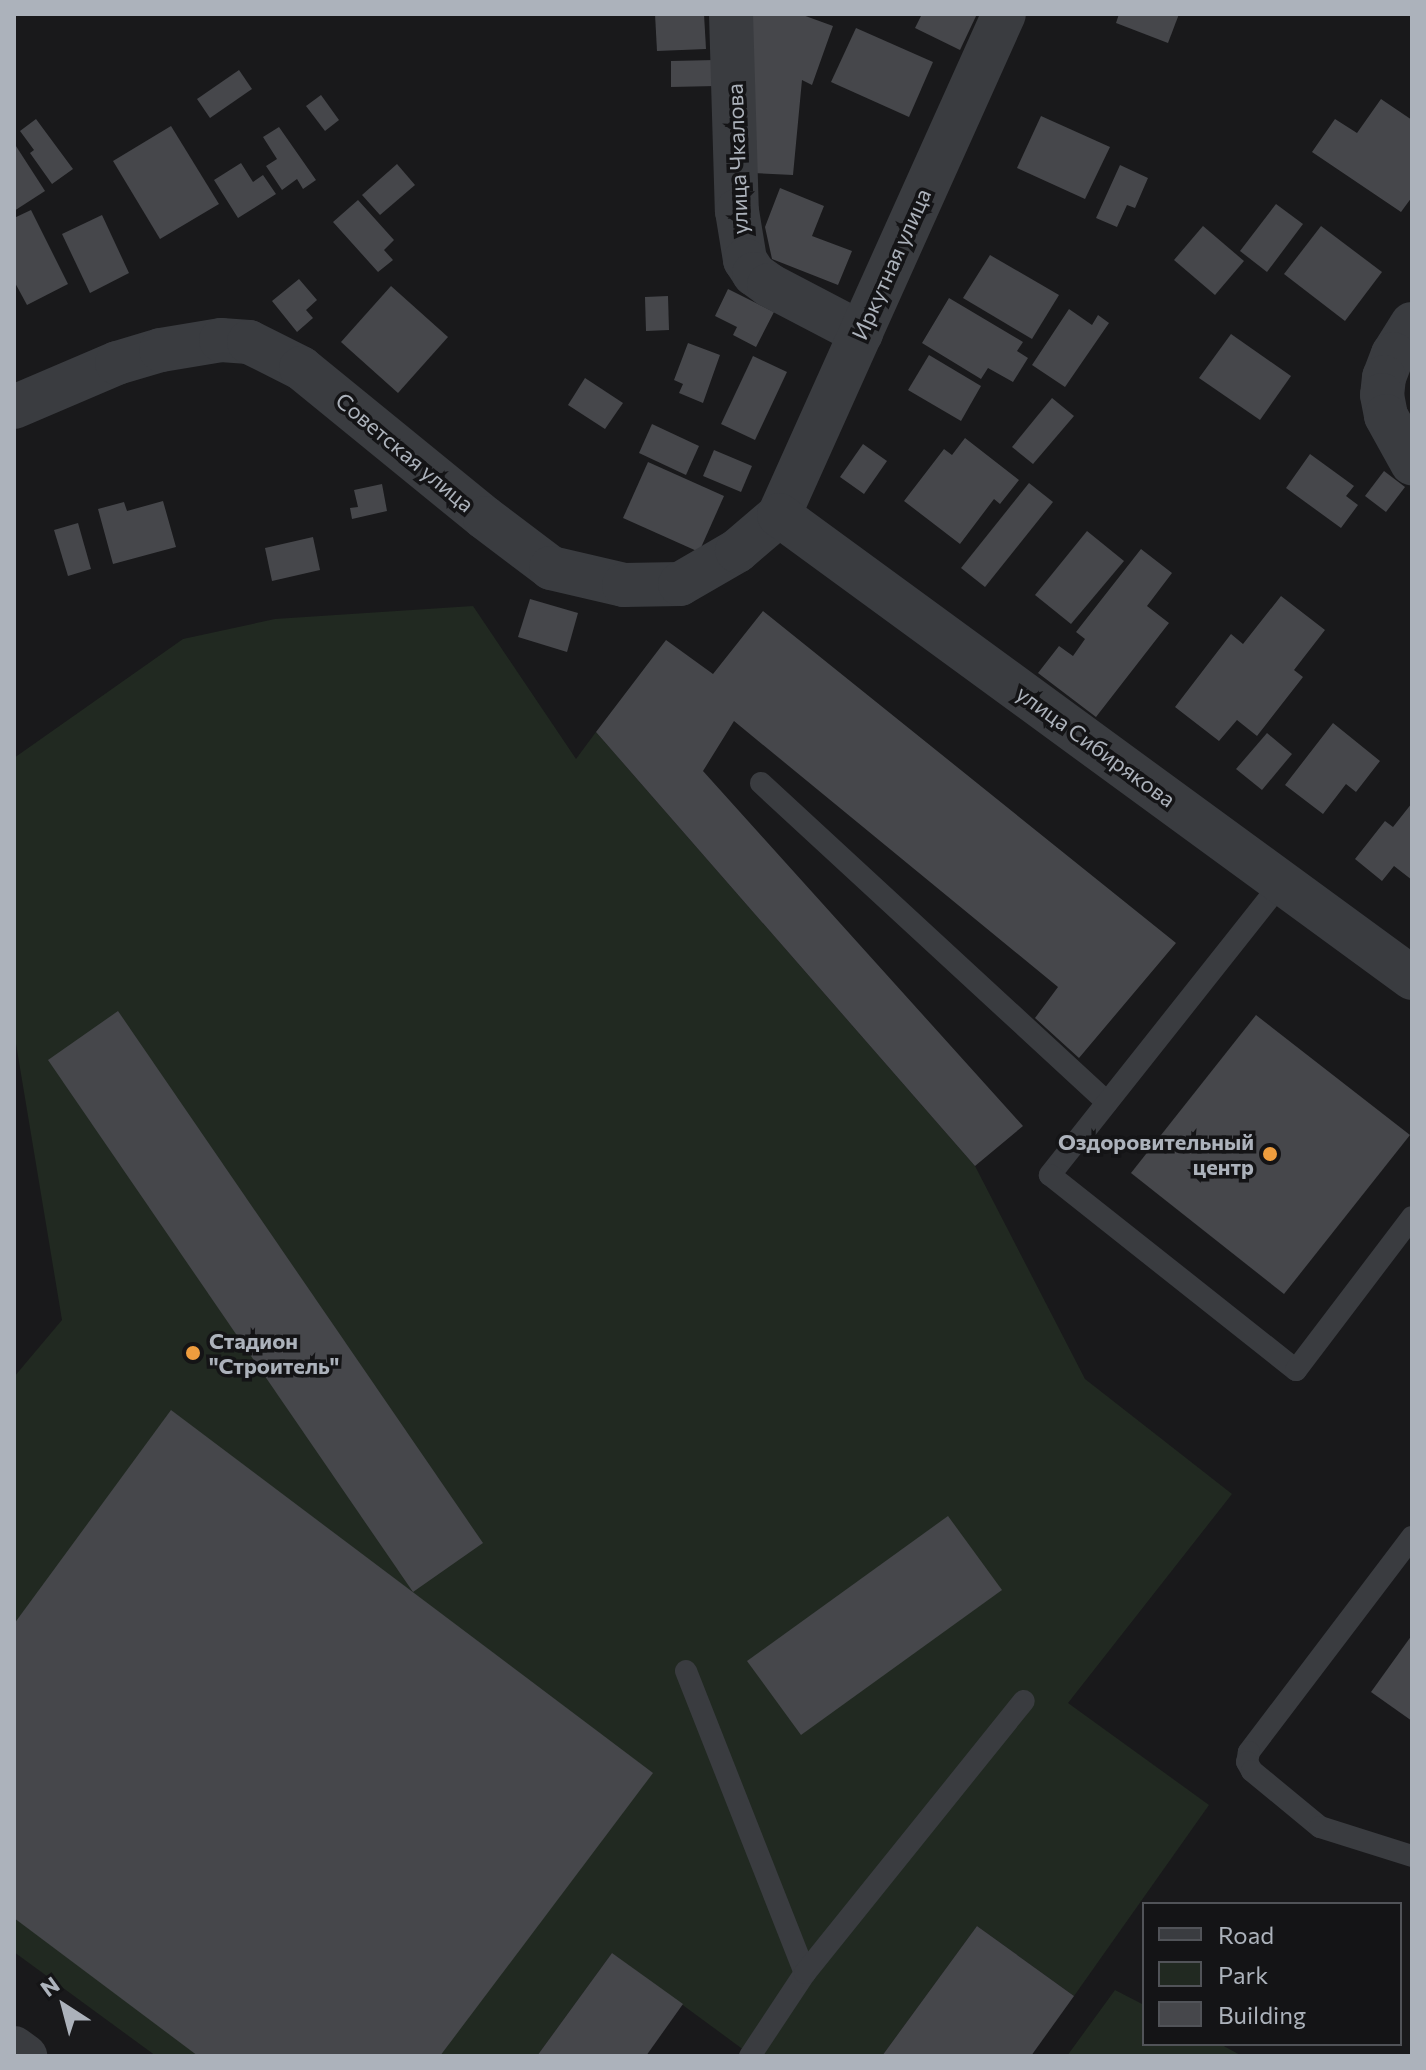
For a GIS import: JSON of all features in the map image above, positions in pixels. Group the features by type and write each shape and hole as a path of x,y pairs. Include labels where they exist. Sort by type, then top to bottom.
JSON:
{"street":[{"name":"улица Чкалова","path":"731,14 737,211 745,260 754,274 769,285 861,333"},
{"name":"Иркутная улица","path":"779,515 1004,14"},
{"path":"1412,324 1393,354 1384,377 1382,395 1386,416 1412,463"},
{"name":"Советская улица","path":"14,407 117,363 161,350 234,339 264,347 301,368 551,568 624,585 680,584 737,551 779,515"},
{"name":"улица Сибирякова","path":"779,515 1412,978"},
{"path":"14,2048 25,2056"}],"lane":[{"path":"761,783 1107,1102"},
{"path":"1282,882 1050,1175 1296,1370 1412,1217"},
{"path":"1412,1537 1249,1752 1247,1762 1252,1771 1320,1827 1412,1856"},
{"path":"686,1671 805,1973"},
{"path":"750,2056 805,1973 1024,1701"}],"green space":[{"name":"Стадион \"Строитель\"","path":"473,606 576,759 596,732 975,1166 1085,1379 1232,1494 1068,1703 1209,1805 1074,1996 977,1926 882,2056 752,2056 612,1953 537,2056 156,2056 14,1952 14,1377 62,1320 14,1032 14,758 183,639 275,619"},
{"path":"1115,1990 1142,2004 1142,2046 1224,2046 1242,2056 1067,2056"}],"building":[{"path":"655,14 704,14 706,49 657,51"},
{"path":"747,14 800,14 833,26 812,85 802,80 793,175 753,173"},
{"path":"922,14 977,14 960,50 915,28"},
{"path":"1119,14 1179,14 1168,43 1116,23"},
{"path":"856,28 933,62 909,117 831,82"},
{"path":"715,60 716,86 671,87 671,61"},
{"path":"239,70 252,89 210,118 197,99"},
{"path":"321,95 339,120 325,131 306,106"},
{"path":"1381,99 1412,120 1412,197 1401,212 1312,152 1335,119 1357,133"},
{"path":"1041,116 1110,147 1085,199 1017,168"},
{"path":"36,119 73,169 52,184 30,153 34,150 20,131"},
{"path":"171,126 219,204 160,239 113,161"},
{"path":"279,127 316,180 303,189 297,179 282,190 266,166 277,159 263,137"},
{"path":"14,143 45,191 14,211"},
{"path":"241,163 253,182 263,175 276,194 238,218 214,180"},
{"path":"397,164 415,185 380,215 362,195"},
{"path":"1120,165 1148,178 1135,208 1127,205 1117,227 1096,218"},
{"path":"780,188 824,206 812,236 852,251 838,285 772,259 765,227"},
{"path":"358,200 394,240 384,250 393,260 378,272 333,222"},
{"path":"1276,204 1303,224 1267,272 1240,251"},
{"path":"31,210 68,284 27,305 14,281 14,218"},
{"path":"102,215 129,273 90,293 62,234"},
{"path":"1203,226 1244,261 1215,295 1174,260"},
{"path":"1321,226 1382,272 1345,321 1284,274"},
{"path":"990,255 1059,295 1032,339 963,298"},
{"path":"299,279 317,300 306,310 313,318 297,332 272,301"},
{"path":"391,286 448,337 398,393 341,342"},
{"path":"728,289 774,312 756,347 733,335 737,327 715,316"},
{"path":"668,296 669,330 646,331 645,297"},
{"path":"949,298 1023,342 1017,351 1028,358 1013,382 988,368 981,379 922,343"},
{"path":"1069,309 1092,325 1098,315 1109,323 1065,387 1032,365"},
{"path":"1231,334 1291,376 1260,420 1199,378"},
{"path":"688,343 720,355 703,403 679,393 683,384 674,380"},
{"path":"929,355 981,386 961,421 908,390"},
{"path":"753,356 787,372 755,440 721,424"},
{"path":"585,378 623,403 605,429 568,405"},
{"path":"1052,398 1074,416 1033,464 1012,447"},
{"path":"652,424 699,446 686,475 639,453"},
{"path":"965,438 1019,480 1000,504 994,499 960,544 904,501 944,449 952,455"},
{"path":"863,444 887,461 864,494 840,477"},
{"path":"714,450 752,466 741,492 703,476"},
{"path":"1310,454 1354,486 1346,496 1358,505 1341,528 1286,488"},
{"path":"648,462 724,496 699,552 623,518"},
{"path":"1384,471 1405,487 1386,512 1365,496"},
{"path":"1029,483 1053,502 985,587 961,568"},
{"path":"382,484 387,511 352,519 350,508 358,507 354,490"},
{"path":"163,501 176,547 113,564 98,509 124,502 127,511"},
{"path":"78,523 91,569 68,576 54,530"},
{"path":"1087,531 1124,561 1071,624 1035,595"},
{"path":"313,537 320,570 272,581 265,548"},
{"path":"1141,549 1172,573 1147,606 1169,623 1096,717 1038,673 1059,646 1073,656 1085,639 1076,632"},
{"path":"1281,596 1325,630 1294,670 1303,677 1257,736 1237,720 1219,741 1175,707 1231,634 1243,644"},
{"path":"530,599 578,613 567,652 518,637"},
{"path":"763,611 1176,943 1079,1058 1035,1018 1058,987 734,721 703,771 1023,1126 975,1166 596,732 666,640 713,674"},
{"path":"1333,723 1380,761 1356,792 1346,784 1323,814 1285,785"},
{"path":"1267,733 1292,754 1262,790 1236,769"},
{"path":"1412,803 1412,880 1394,866 1382,881 1355,859 1385,821 1393,827"},
{"path":"118,1011 483,1543 413,1592 48,1060"},
{"name":"Оздоровительный центр","path":"1256,1015 1410,1135 1284,1294 1131,1173"},
{"path":"171,1410 653,1773 440,2056 198,2056 14,1918 14,1624"},
{"path":"948,1516 1002,1590 801,1735 747,1661"},
{"path":"1412,1635 1412,1721 1371,1692"},
{"path":"977,1926 1074,1996 1031,2056 882,2056"},
{"path":"612,1953 683,2004 646,2056 537,2056"}],"place":[{"name":"Оздоровительный центр","path":"1270,1154"},
{"name":"Стадион \"Строитель\"","path":"193,1353"}]}
